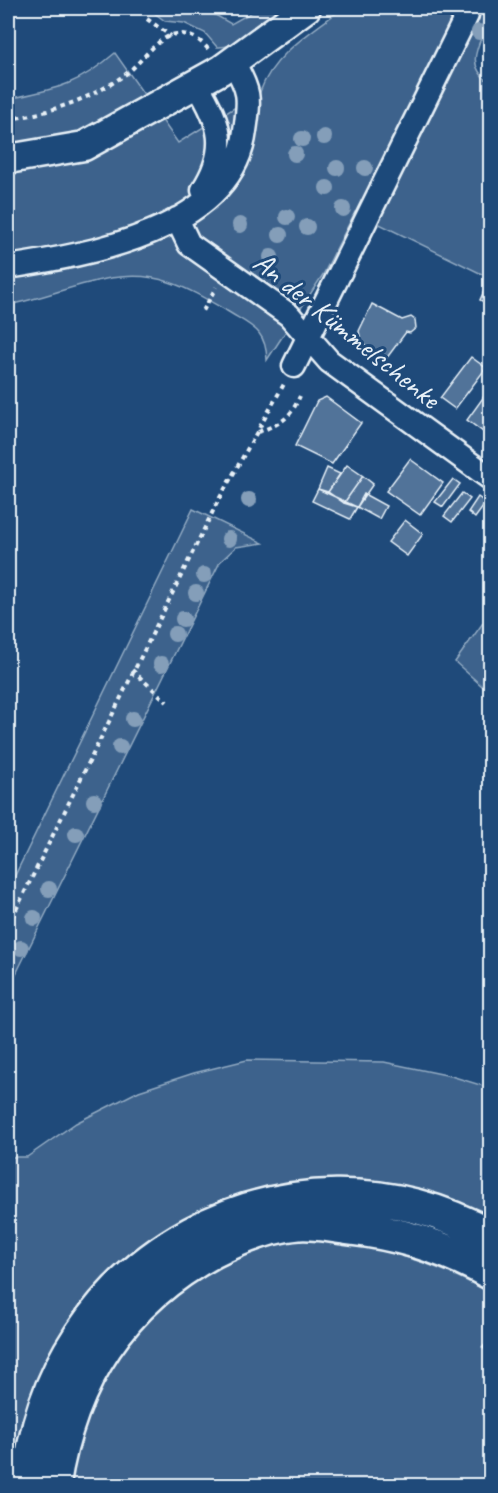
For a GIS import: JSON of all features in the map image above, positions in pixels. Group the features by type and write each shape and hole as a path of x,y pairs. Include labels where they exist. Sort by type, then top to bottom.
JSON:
{"highway":[{"path":"29,1485 31,1458 52,1390 71,1350 94,1317 122,1285 147,1262 209,1223 246,1209 293,1199 338,1195 383,1199 420,1206 463,1221 490,1236"},
{"path":"53,1485 58,1452 69,1414 98,1356 145,1297 174,1274 231,1242 265,1230 299,1223 386,1232 428,1242 490,1272"}],"main road":[{"path":"8,159 84,146 197,84 221,56 306,8"}],"street":[{"path":"294,366 467,15"},
{"path":"8,267 66,258 123,242 184,214 218,188 233,169 243,145 248,88 221,56"},
{"path":"184,214 215,171 220,151 218,128 212,109 197,84"},
{"name":"An der Kümmelschenke","path":"184,214 189,244 289,315 329,361 490,478"}],"path":[{"path":"147,19 171,36"},
{"path":"8,119 87,97 125,75 171,36 184,33 202,41 221,56"},
{"path":"203,311 212,294"},
{"path":"8,926 132,670 238,463 294,366"},
{"path":"257,433 282,423 293,411 300,396"},
{"path":"132,670 167,702"},
{"path":"483,1349 490,1340"}],"shaded area":[{"path":"148,8 203,8 231,24 259,8 284,8 244,39 217,47 205,33 184,23 165,21"},
{"path":"343,8 490,8 489,18 475,56 476,65 481,74 490,83 490,278 355,212 324,273 267,360 264,341 250,325 192,291 149,277 128,276 108,279 8,305 8,99 65,85 89,73 115,53 178,143 260,92 266,78 284,55"},
{"path":"193,509 263,543 236,547 220,562 8,990 8,890"},
{"path":"490,613 490,693 455,662"},
{"path":"247,1060 384,1062 451,1076 490,1088 490,1223 463,1209 197,1222 21,1485 8,1486 8,1157 27,1157 76,1123 139,1091 194,1073"},
{"path":"298,1235 397,1255 443,1270 490,1293 490,1485 69,1486 75,1452 97,1388 139,1322 218,1257"}],"building":[{"path":"490,278 490,305 480,300"},
{"path":"372,304 402,320 411,317 415,320 416,328 410,333 406,332 386,359 361,342 359,331"},
{"path":"471,357 486,368 455,409 440,398"},
{"path":"490,388 490,437 467,420"},
{"path":"326,397 361,423 332,464 295,446 317,401"},
{"path":"410,459 443,483 420,515 386,491"},
{"path":"347,465 363,476 344,503 328,492"},
{"path":"327,468 340,474 328,492 318,489"},
{"path":"363,476 373,484 357,507 344,503"},
{"path":"453,479 460,484 443,507 435,502"},
{"path":"318,489 357,507 350,519 312,501"},
{"path":"462,493 470,499 452,522 444,516"},
{"path":"364,494 386,506 379,519 357,507"},
{"path":"478,497 486,503 475,518 468,512"},
{"path":"405,520 423,534 407,556 388,542"}]}
